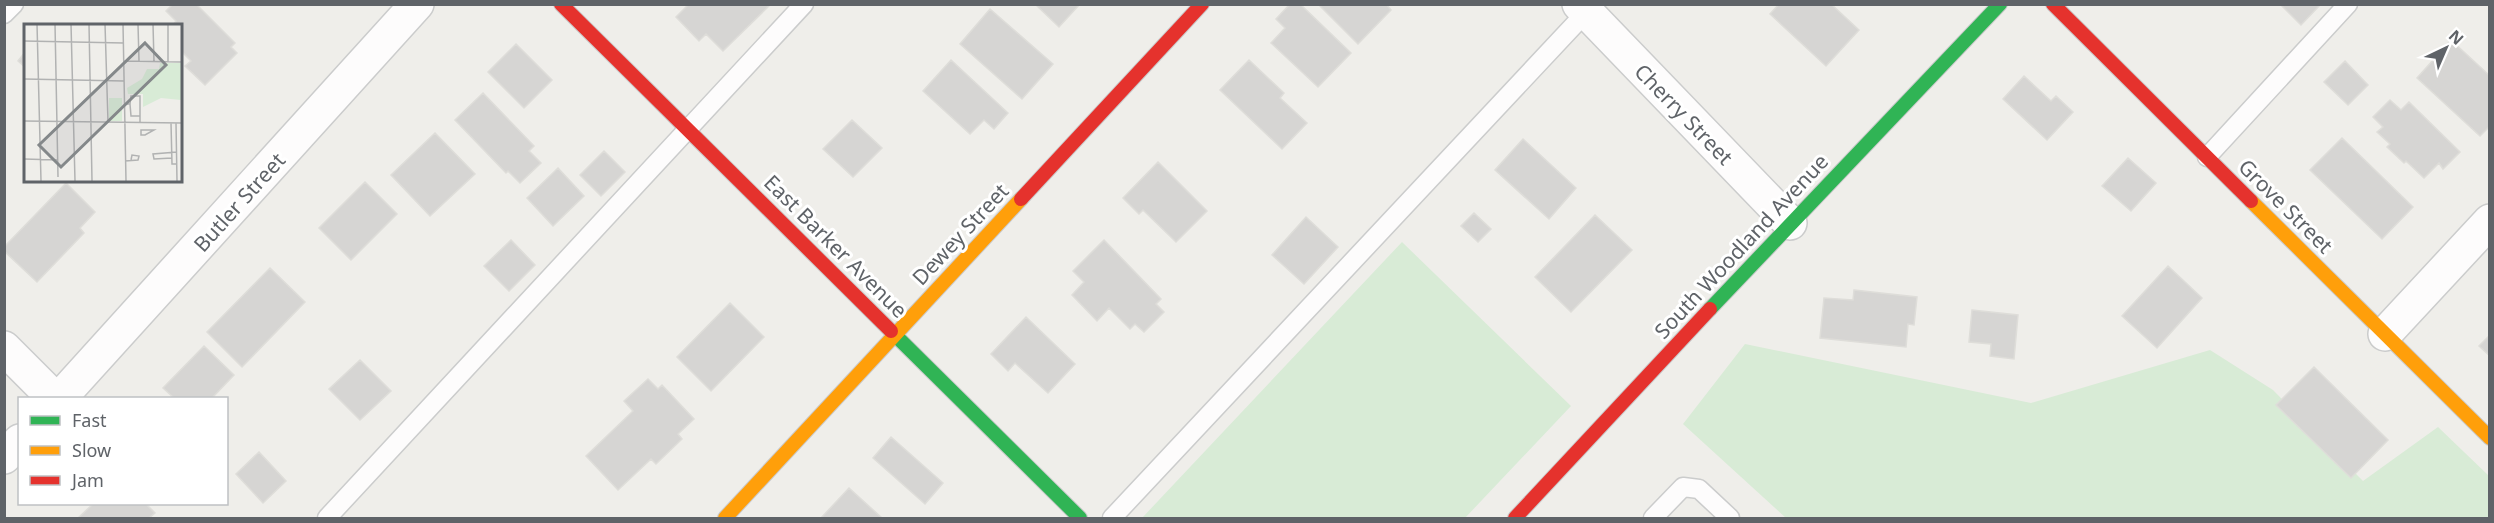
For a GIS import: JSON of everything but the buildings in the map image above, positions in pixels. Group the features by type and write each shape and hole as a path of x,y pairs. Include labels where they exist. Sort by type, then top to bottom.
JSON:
{"street":[{"name":"Butler Street","path":"62,397 417,4"},
{"name":"East Barker Avenue","path":"561,4 1080,519"},
{"name":"Dewey Street","path":"726,519 1202,4"},
{"name":"South Woodland Avenue","path":"1522,512 1790,223 2000,4"},
{"name":"Grove Street","path":"2053,4 2490,438"},
{"name":"Cherry Street","path":"1586,7 1790,223"},
{"path":"2385,334 2490,221"},
{"path":"4,348 52,397"},
{"path":"4,457 18,443"}],"lane":[{"path":"4,14 14,4"},
{"path":"327,519 804,4"},
{"path":"2207,157 2348,4"},
{"path":"1112,519 1586,7"},
{"path":"1653,519 1683,487 1699,489 1730,519"},
{"path":"1522,512 1542,519"}],"green space":[{"path":"1402,242 1571,406 1465,518 1142,518"},
{"path":"1745,344 2031,403 2210,350 2273,390 2363,481 2438,427 2489,476 2489,518 1786,518 1683,424"}],"traffic: fast":[{"path":"1710,309 2000,4"},
{"path":"891,331 1080,518"}],"traffic: slow":[{"path":"725,518 1021,199"},
{"path":"2251,201 2490,438"}],"traffic: jam":[{"path":"561,4 891,331"},
{"path":"1021,199 1202,4"},
{"path":"2053,4 2251,201"},
{"path":"1515,518 1710,309"}]}
